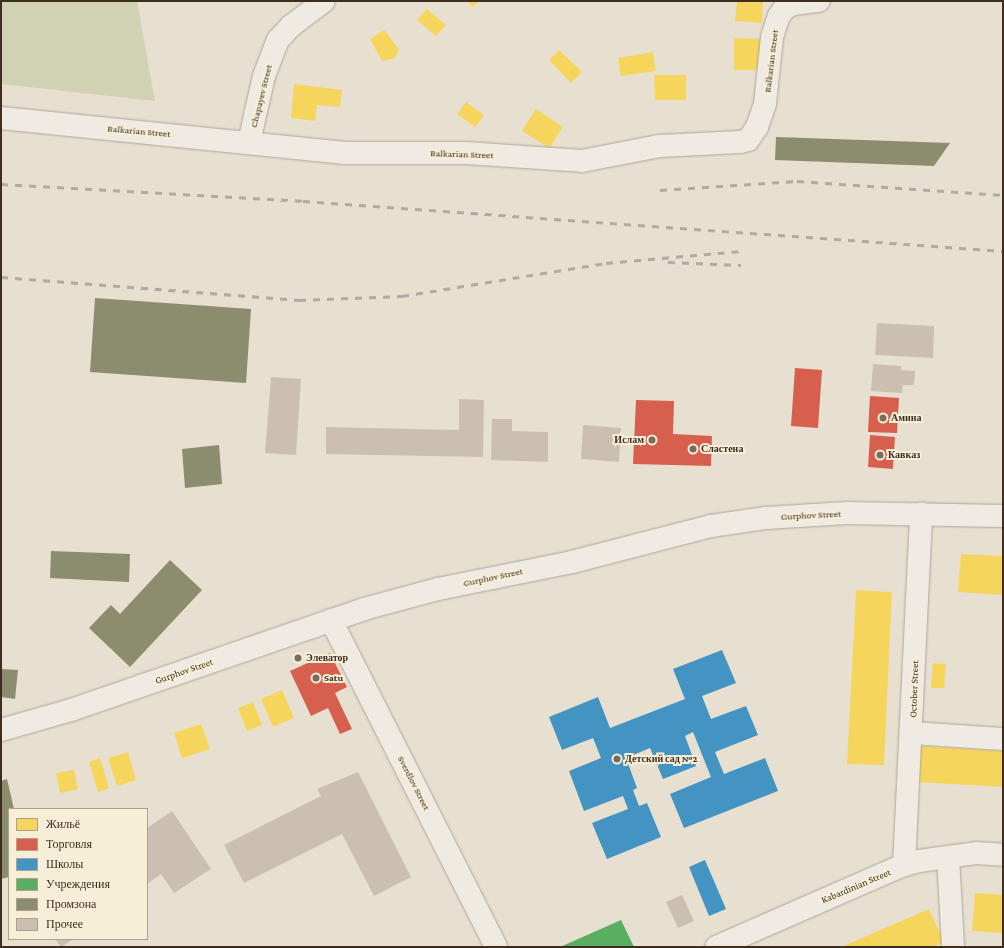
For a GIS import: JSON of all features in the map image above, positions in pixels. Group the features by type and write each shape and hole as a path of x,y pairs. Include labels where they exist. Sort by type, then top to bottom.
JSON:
{"street":[{"name":"Chapayev Street","path":"249,142 264,76 278,40 291,26 324,1"},
{"name":"Balkarian Street","path":"1,118 249,142 345,153 466,153 582,161 659,146 740,142 748,140 757,127 765,104 772,36 779,16 784,9 793,4 820,1"},
{"name":"Gurphov Street","path":"1,730 78,707 331,620 438,589 572,562 711,526 766,518 847,513 921,513 1003,516"},
{"name":"October Street","path":"904,865 912,733 921,513"},
{"name":"Sverdlov Street","path":"331,620 496,947"},
{"path":"912,733 1003,739"},
{"name":"Kabardinian Street","path":"716,947 904,865 977,853 1003,855"},
{"path":"948,857 953,947"}],"green space":[{"path":"1,1 137,1 155,101 1,84"}],"building: Жильё":[{"path":"467,1 479,1 473,7"},
{"path":"737,1 763,1 762,23 735,21"},
{"path":"427,9 446,25 436,36 417,20"},
{"path":"384,30 399,49 395,58 382,61 370,39"},
{"path":"734,38 763,39 758,70 734,70"},
{"path":"559,50 582,72 571,83 549,60"},
{"path":"653,52 656,71 621,76 618,58"},
{"path":"654,75 686,75 686,100 655,100"},
{"path":"294,84 342,90 340,107 317,105 315,121 291,118"},
{"path":"466,102 484,115 475,127 457,114"},
{"path":"536,109 563,127 549,148 522,131"},
{"path":"961,554 1003,556 1003,595 958,592"},
{"path":"856,590 892,592 884,765 847,764"},
{"path":"933,663 946,664 944,688 931,688"},
{"path":"282,690 294,718 273,727 261,699"},
{"path":"253,702 262,725 247,731 238,708"},
{"path":"201,724 210,749 182,758 174,733"},
{"path":"919,746 1003,751 1003,787 917,782"},
{"path":"128,752 136,780 117,786 108,758"},
{"path":"100,758 109,788 98,792 89,762"},
{"path":"74,770 78,789 60,793 56,773"},
{"path":"975,893 1003,895 1003,933 972,931"},
{"path":"929,909 944,942 933,947 841,947"}],"building: Торговля":[{"path":"795,368 822,370 818,428 791,426"},
{"path":"870,396 899,398 897,433 868,432"},
{"path":"636,400 674,401 673,434 712,436 711,466 633,464"},
{"path":"870,435 895,437 893,469 868,467"},
{"path":"330,653 347,687 335,693 352,729 340,734 328,708 311,716 290,671"}],"building: Школы":[{"path":"722,650 736,683 702,696 711,719 746,706 758,735 715,752 724,774 765,758 778,791 684,828 670,794 711,777 693,732 685,736 696,766 663,779 650,748 626,758 637,788 633,790 639,806 647,803 661,837 607,859 592,823 628,809 623,796 584,811 569,771 601,758 593,738 562,750 549,717 598,697 610,728 685,699 673,669"},
{"path":"705,860 726,909 709,916 689,867"}],"building: Учреждения":[{"path":"621,920 634,947 560,947"}],"building: Промзона":[{"path":"776,137 950,143 934,166 775,160"},
{"path":"95,298 251,309 246,383 90,372"},
{"path":"219,445 222,484 185,488 182,449"},
{"path":"51,551 130,554 129,582 50,578"},
{"path":"170,560 202,590 130,667 89,628 111,605 120,614"},
{"path":"1,669 18,670 15,699 1,697"},
{"path":"7,779 14,808 8,808 8,877 1,879 1,781"}],"building: Прочее":[{"path":"877,323 934,326 933,358 875,355"},
{"path":"873,364 901,366 901,370 915,371 914,385 903,385 902,393 871,391"},
{"path":"271,377 301,379 296,455 265,453"},
{"path":"459,399 484,400 483,457 326,454 326,427 459,430"},
{"path":"492,419 512,419 512,431 548,432 548,462 491,460"},
{"path":"583,425 621,428 619,462 581,459"},
{"path":"358,772 411,877 374,896 342,834 244,883 224,845 321,796 317,789"},
{"path":"172,811 211,869 174,893 161,874 148,883 148,827"},
{"path":"682,895 694,921 678,928 666,902"},
{"path":"56,940 72,940 61,947"}],"railway":[{"path":"660,190 797,181 1003,195"},
{"path":"1,184 303,201 1003,251"},
{"path":"1,277 299,300 402,296 606,263 741,251"},
{"path":"668,262 741,265"}],"place":[{"name":"Амина","path":"883,418"},
{"name":"Ислам","path":"652,440"},
{"name":"Сластена","path":"693,449"},
{"name":"Кавказ","path":"880,455"},
{"name":"Элеватор","path":"298,658"},
{"name":"Satu","path":"316,678"},
{"name":"Детский сад №2","path":"617,759"}]}
